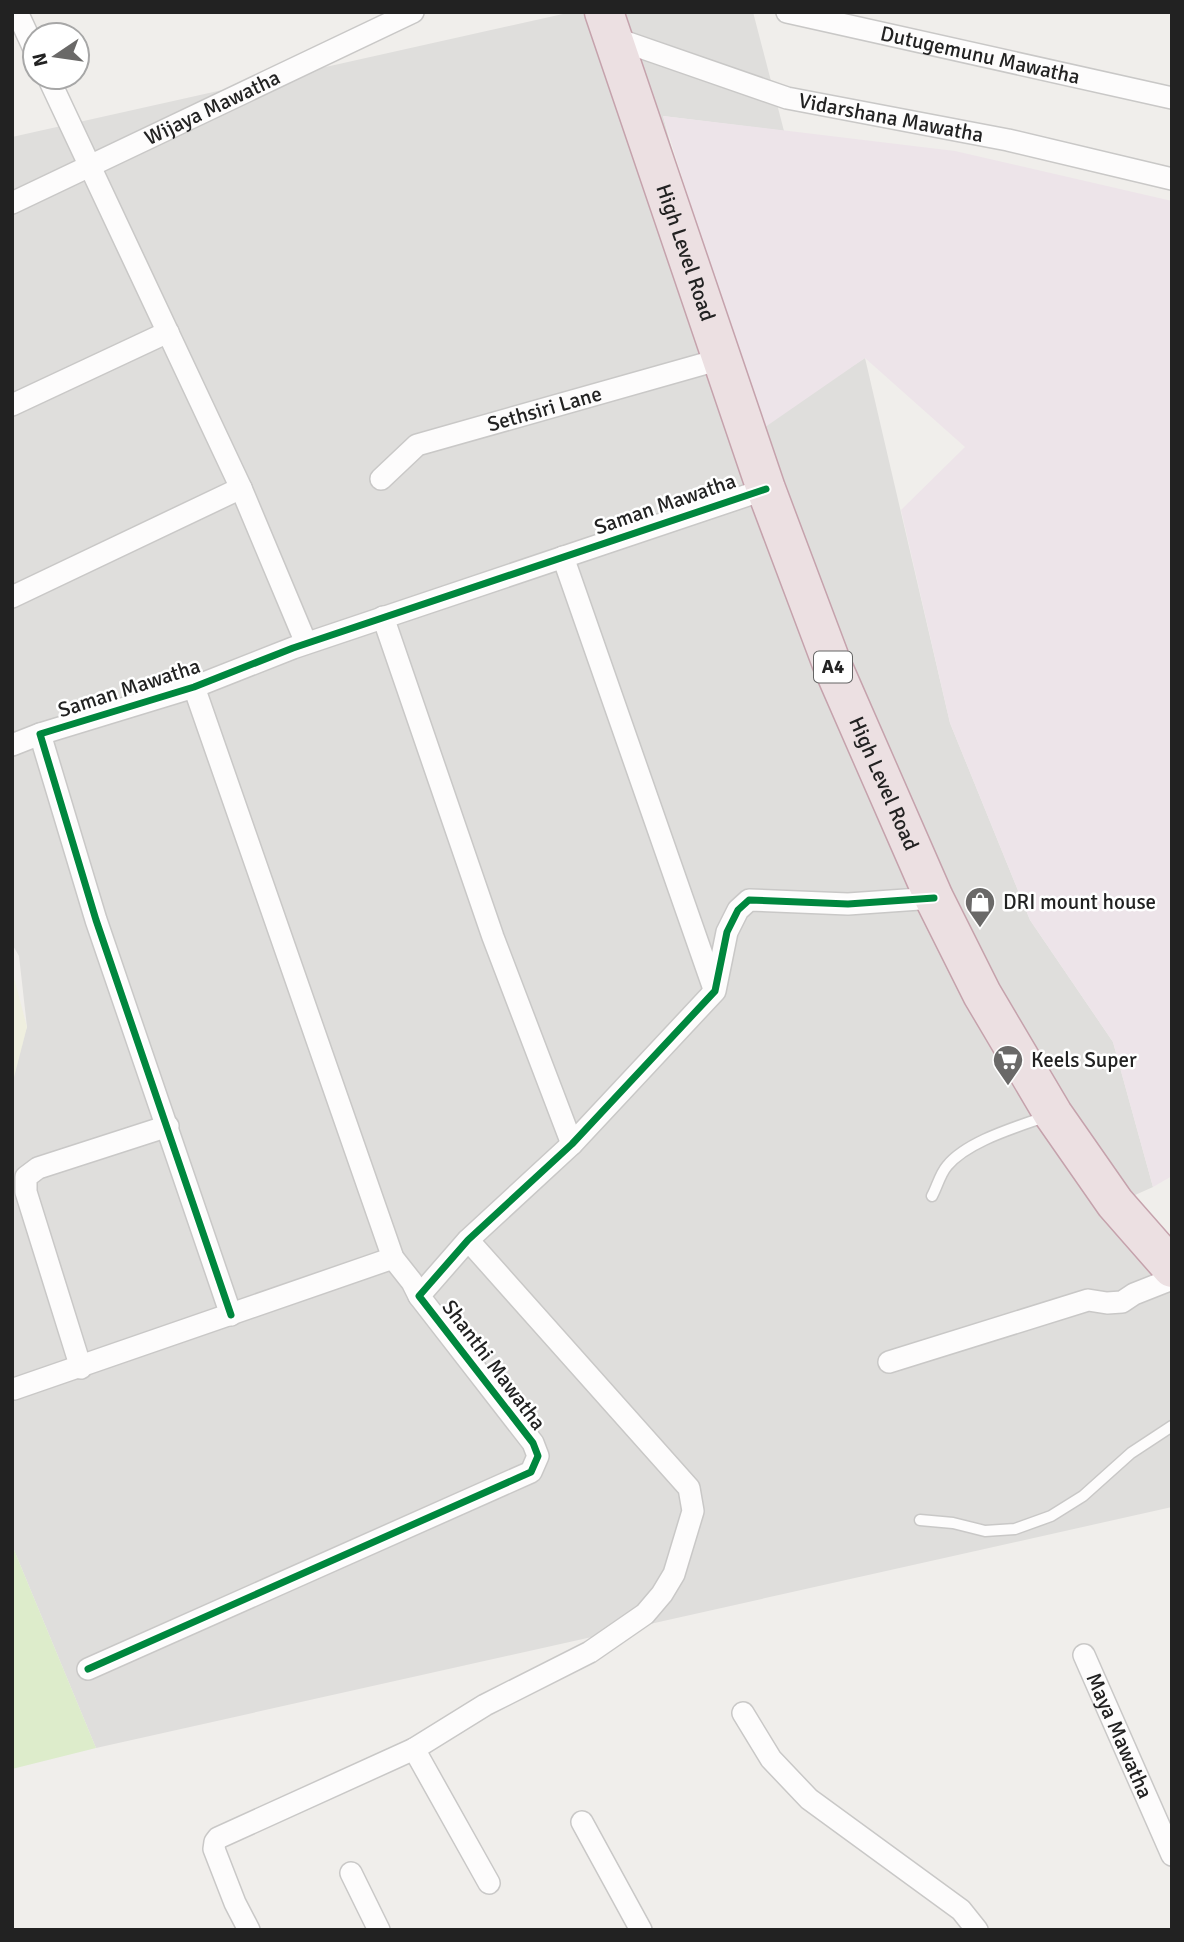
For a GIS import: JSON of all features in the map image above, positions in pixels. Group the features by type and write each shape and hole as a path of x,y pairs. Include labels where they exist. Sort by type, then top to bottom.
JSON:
{"highway":[{"name":"High Level Road","path":"609,25 766,489 833,667 934,898 982,994 1053,1114 1115,1203 1172,1268"}],"street":[{"name":"Wijaya Mawatha","path":"12,203 413,12"},
{"name":"Dutugemunu Mawatha","path":"787,12 1172,98"},
{"name":"Vidarshana Mawatha","path":"609,25 788,98 1008,140 1172,179"},
{"path":"54,91 241,488 306,643"},
{"path":"12,405 168,332"},
{"name":"Sethsiri Lane","path":"381,480 417,445 721,359"},
{"path":"12,597 241,488"},
{"name":"Saman Mawatha","path":"231,1315 96,920 40,734 194,687 306,643 766,489"},
{"path":"562,557 715,991"},
{"path":"383,617 493,937 572,1144"},
{"path":"194,687 393,1258 412,1282 419,1296"},
{"path":"12,744 40,734"},
{"path":"715,991 727,932 738,910 749,900 848,904 934,898"},
{"name":"Shanthi Mawatha","path":"88,1669 531,1472 538,1456 533,1443 419,1296 468,1240 572,1144 715,991"},
{"path":"80,1368 26,1192 26,1177 38,1168 168,1126"},
{"path":"249,1930 235,1903 214,1849 215,1842 225,1834 414,1749 485,1705 590,1652 645,1614 674,1574 693,1511 689,1488 468,1240"},
{"path":"14,1389 393,1258"},
{"path":"889,1362 1088,1300 1122,1302 1134,1294 1172,1279"},
{"name":"Maya Mawatha","path":"1084,1655 1172,1855"},
{"path":"743,1713 771,1759 809,1799 961,1910 976,1930"},
{"path":"414,1749 489,1883"},
{"path":"582,1822 641,1930"},
{"path":"351,1874 379,1930"}],"lane":[{"path":"932,1196 946,1166 968,1149 1006,1131 1053,1114"},
{"path":"919,1520 953,1523 985,1531 1015,1528 1051,1516 1083,1496 1131,1453 1172,1426"}],"shaded area":[{"path":"572,12 753,12 784,131 663,116 747,434 865,358 950,723 1030,920 1113,1042 1153,1187 1115,1204 1172,1279 1172,1507 96,1748 12,1545 12,1064 27,1027 19,956 12,944 12,137"},
{"path":"663,116 955,151 1172,201 1172,1176 1153,1187 1113,1042 1030,920 950,723 901,510 965,447 865,358 761,430"}],"green space":[{"path":"12,970 27,1027 12,1085"},
{"path":"12,1545 96,1748 12,1769"}],"cycle path":[{"path":"231,1315 96,920 40,734 194,687 293,648 766,489"},
{"path":"88,1669 531,1472 538,1456 533,1443 419,1296 468,1240 572,1144 715,991 727,932 738,910 749,900 848,904 934,898"}],"place":[{"name":"DRI mount house","path":"980,929"},
{"name":"Keels Super","path":"1008,1087"}]}
